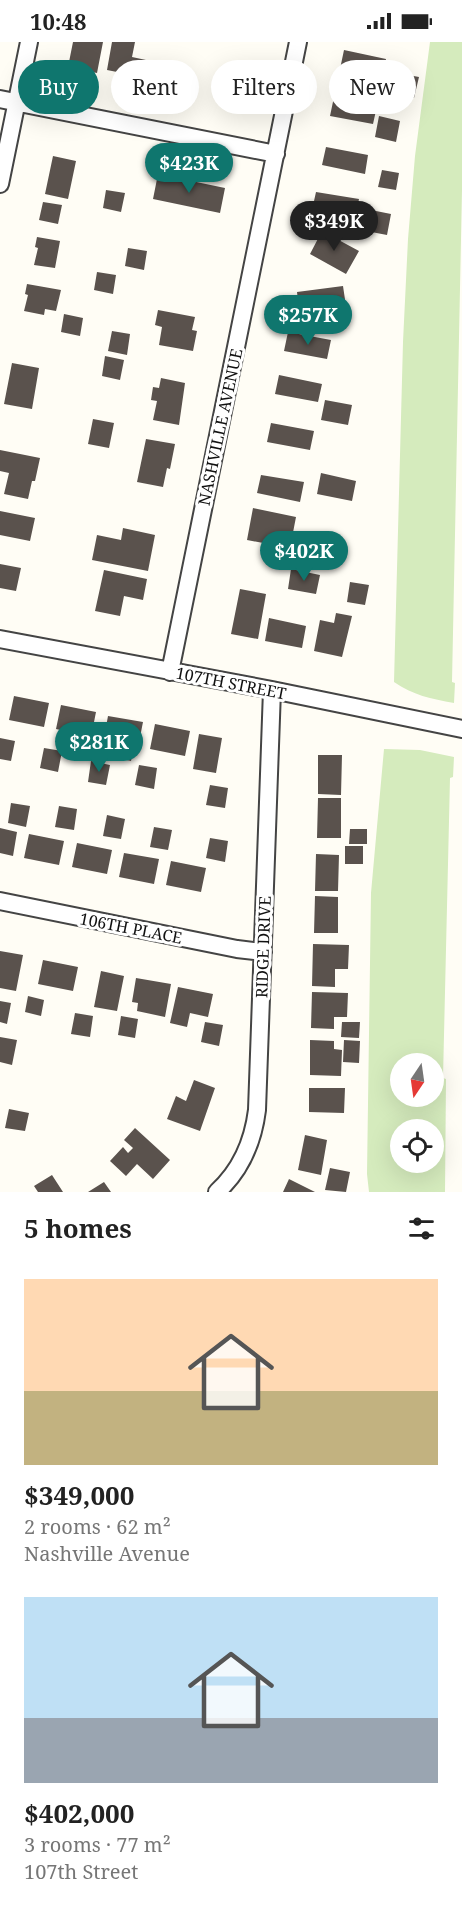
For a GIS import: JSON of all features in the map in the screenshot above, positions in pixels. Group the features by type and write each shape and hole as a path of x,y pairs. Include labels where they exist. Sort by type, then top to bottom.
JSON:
{"street":[{"path":"0,184 29,42"},
{"name":"NASHVILLE AVENUE","path":"170,672 298,42"},
{"path":"0,99 276,154"},
{"name":"107TH STREET","path":"0,639 272,690 462,729"},
{"name":"RIDGE DRIVE","path":"217,1192 229,1181 252,1141 257,1110 272,690"},
{"name":"106TH PLACE","path":"0,901 237,949 263,952"}],"green space":[{"path":"430,42 462,42 462,190 452,682 455,683 454,703 422,696 394,682 408,239 415,156"},
{"path":"384,749 420,750 454,757 453,777 450,778 444,1053 390,1053 390,1107 444,1107 444,1078 446,1079 445,1192 369,1192 367,1174 371,893"}],"building":[{"path":"73,42 103,42 99,63 99,60 69,60"},
{"path":"112,42 135,42 132,57 146,60 111,60 111,71 107,70"},
{"path":"344,50 386,59 386,60 342,60"},
{"path":"330,114 375,114 373,124 330,116"},
{"path":"379,116 400,121 396,142 375,137"},
{"path":"326,147 368,155 365,174 322,165"},
{"path":"53,156 76,161 68,199 45,194"},
{"path":"382,170 399,173 396,190 378,187"},
{"path":"158,174 225,188 220,213 153,199"},
{"path":"106,190 125,193 121,212 103,208"},
{"path":"316,192 359,199 355,219 312,210"},
{"path":"43,202 62,205 58,224 39,220"},
{"path":"366,209 391,214 387,235 361,230"},
{"path":"322,231 359,251 346,274 310,254"},
{"path":"37,237 60,241 55,268 34,265 38,248 35,247"},
{"path":"128,248 147,251 144,270 125,266"},
{"path":"97,272 116,275 113,294 94,290"},
{"path":"27,284 61,290 56,311 45,309 44,315 24,311 28,295 25,294"},
{"path":"343,286 347,313 300,318 297,292"},
{"path":"158,310 195,317 192,330 197,331 193,351 159,345 162,327 155,325"},
{"path":"64,314 83,318 80,336 61,332"},
{"path":"112,331 130,334 127,355 108,351"},
{"path":"288,332 331,340 327,359 284,351"},
{"path":"105,356 124,360 120,380 102,376"},
{"path":"12,363 39,368 32,409 4,404"},
{"path":"279,375 322,384 318,402 275,394"},
{"path":"161,378 185,383 179,425 153,420 157,401 151,400 153,387 159,388"},
{"path":"325,400 352,405 348,425 321,420"},
{"path":"93,419 114,423 109,448 88,444"},
{"path":"271,423 314,431 310,450 267,442"},
{"path":"146,439 175,444 170,469 167,468 163,487 137,482"},
{"path":"0,450 40,458 28,499 4,494 9,473 0,471"},
{"path":"321,473 356,481 352,501 317,494"},
{"path":"261,475 304,482 300,502 257,493"},
{"path":"253,508 296,517 290,548 247,540"},
{"path":"0,511 35,518 30,541 0,535"},
{"path":"123,528 155,535 148,571 92,560 97,535 121,540"},
{"path":"307,540 326,543 322,563 303,559"},
{"path":"0,564 21,568 16,591 0,588"},
{"path":"291,569 320,575 316,594 288,589"},
{"path":"104,570 147,579 143,600 124,596 120,616 95,611"},
{"path":"350,582 369,585 365,605 347,602"},
{"path":"240,589 266,594 258,639 231,634"},
{"path":"336,613 352,616 342,657 314,651 320,620 334,623"},
{"path":"269,618 306,626 302,648 265,641"},
{"path":"14,696 49,703 44,727 9,720"},
{"path":"61,705 96,712 91,737 56,729"},
{"path":"108,716 143,722 138,747 134,746 131,761 101,754"},
{"path":"155,724 190,731 185,756 150,749"},
{"path":"199,734 222,738 216,773 193,769"},
{"path":"0,738 15,741 11,761 0,759"},
{"path":"44,748 62,751 58,772 40,768"},
{"path":"318,755 342,755 341,795 318,794"},
{"path":"91,761 110,765 106,785 88,782"},
{"path":"139,765 157,768 154,789 135,785"},
{"path":"210,785 228,788 225,808 206,805"},
{"path":"318,798 341,798 341,838 317,838"},
{"path":"11,803 30,806 26,827 8,823"},
{"path":"59,806 77,809 74,830 55,827"},
{"path":"107,815 125,819 121,839 103,836"},
{"path":"154,827 172,830 168,850 150,847"},
{"path":"0,828 17,832 13,856 0,853"},
{"path":"350,829 367,829 367,844 349,844"},
{"path":"29,834 64,841 59,865 24,858"},
{"path":"210,838 228,841 225,862 206,858"},
{"path":"77,843 112,850 107,874 72,867"},
{"path":"345,846 363,846 363,864 345,864"},
{"path":"124,853 159,859 154,884 119,877"},
{"path":"316,854 339,855 338,891 315,891"},
{"path":"171,861 206,868 201,892 166,885"},
{"path":"315,896 338,897 338,933 314,933"},
{"path":"313,944 349,945 348,969 335,969 335,987 312,986"},
{"path":"0,951 23,955 16,991 0,988"},
{"path":"43,960 78,967 73,991 38,984"},
{"path":"101,971 124,976 117,1011 94,1007"},
{"path":"136,978 171,984 165,1017 137,1011 138,1003 132,1002"},
{"path":"178,987 213,994 208,1017 190,1013 187,1027 170,1023"},
{"path":"312,992 348,993 347,1017 334,1017 334,1029 311,1028"},
{"path":"28,996 44,1000 41,1016 25,1012"},
{"path":"0,1001 11,1003 7,1024 0,1022"},
{"path":"75,1013 93,1016 90,1037 71,1034"},
{"path":"121,1016 138,1019 135,1038 118,1035"},
{"path":"205,1022 223,1025 219,1046 201,1042"},
{"path":"342,1022 360,1022 359,1038 341,1037"},
{"path":"0,1037 17,1040 12,1065 0,1062"},
{"path":"310,1040 334,1041 334,1049 342,1050 341,1076 310,1075"},
{"path":"344,1040 360,1041 359,1063 343,1062"},
{"path":"194,1080 215,1088 200,1131 167,1119 176,1096 186,1101"},
{"path":"309,1088 345,1088 344,1113 309,1112"},
{"path":"9,1109 29,1113 25,1131 5,1128"},
{"path":"135,1128 170,1160 153,1179 137,1164 126,1176 110,1161 123,1147 128,1153 133,1148 124,1140"},
{"path":"305,1135 327,1140 321,1175 298,1170"},
{"path":"330,1168 350,1172 346,1192 325,1190"},
{"path":"52,1175 63,1192 38,1192 34,1186"},
{"path":"289,1179 315,1192 283,1192"},
{"path":"104,1182 111,1192 88,1192"}]}
